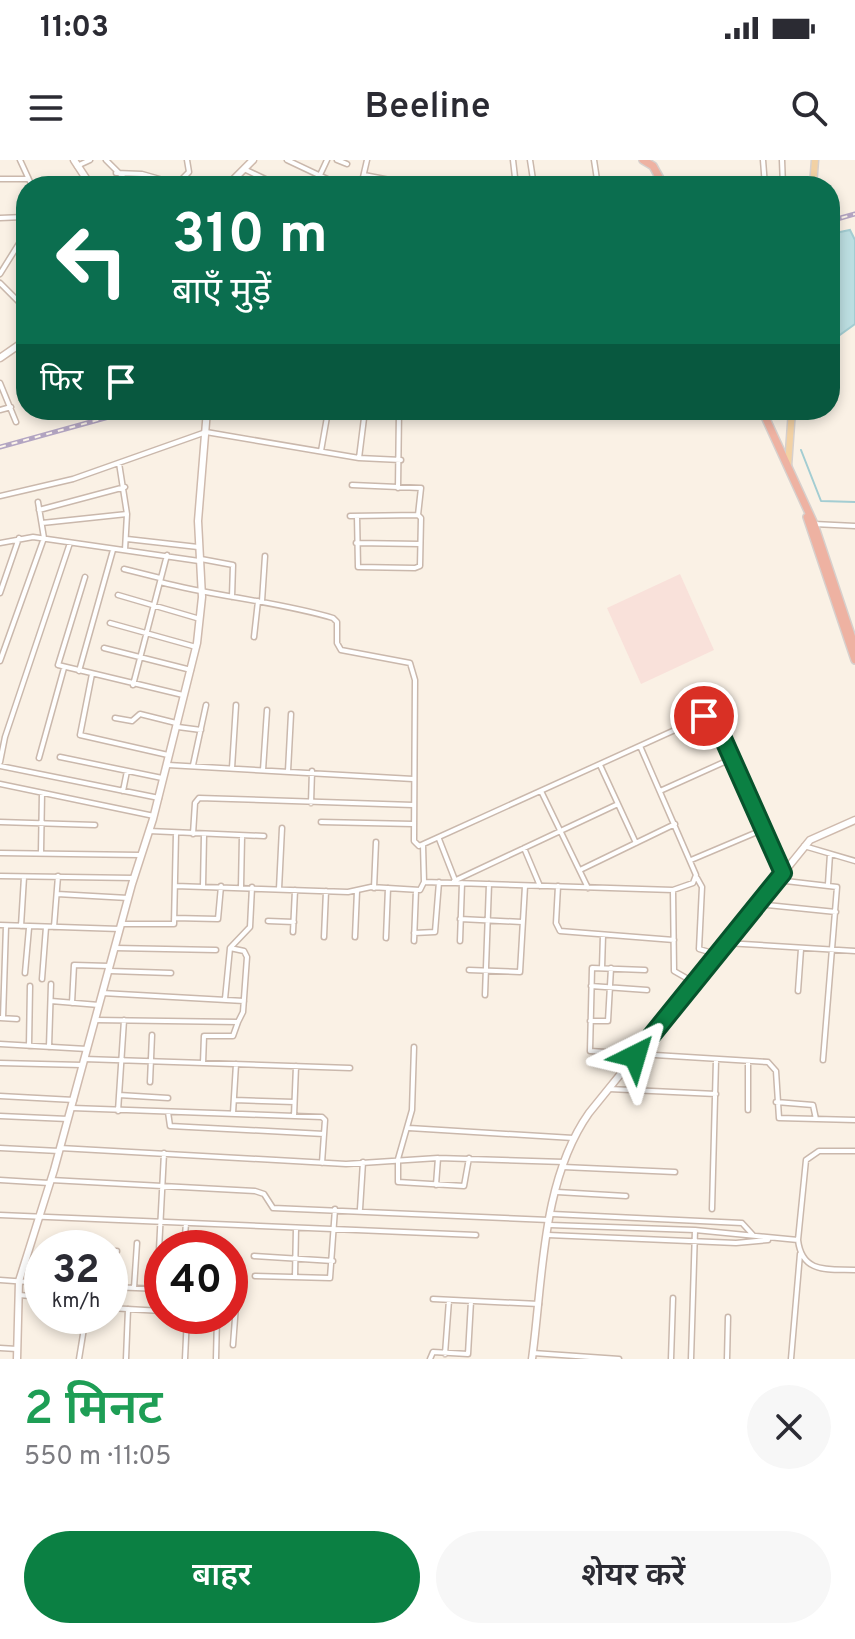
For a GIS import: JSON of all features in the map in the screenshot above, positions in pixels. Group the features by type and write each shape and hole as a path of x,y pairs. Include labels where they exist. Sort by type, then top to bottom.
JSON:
{"highway":[{"path":"643,160 653,166 658,176"},
{"path":"766,420 807,514 855,660"},
{"path":"807,514 814,524 855,647"}],"main road":[{"path":"788,469 791,420"}],"street":[{"path":"76,163 90,160"},
{"path":"106,160 120,176"},
{"path":"237,176 253,160"},
{"path":"287,160 320,175 327,160"},
{"path":"337,160 347,164"},
{"path":"367,160 364,175 369,176"},
{"path":"244,169 259,176"},
{"path":"116,173 148,176"},
{"path":"0,274 16,248"},
{"path":"0,283 16,299"},
{"path":"0,383 16,422"},
{"path":"0,410 11,407"},
{"path":"17,1359 19,1281 171,756 196,647 202,593 198,547 206,420"},
{"path":"321,451 326,420"},
{"path":"359,458 364,420"},
{"path":"398,488 401,460 399,420"},
{"path":"0,496 73,479 206,428 359,458 401,460"},
{"path":"119,463 127,514 125,550"},
{"path":"352,485 421,488 418,568 361,568 356,563 354,516 418,515"},
{"path":"39,510 125,487"},
{"path":"0,661 44,538 38,502"},
{"path":"41,523 127,514"},
{"path":"814,524 855,526"},
{"path":"0,593 20,538"},
{"path":"0,543 20,538 44,538 233,565 232,597"},
{"path":"127,539 198,547"},
{"path":"70,543 5,737 0,764 159,798"},
{"path":"356,543 420,544"},
{"path":"79,671 114,549"},
{"path":"133,685 167,554"},
{"path":"254,637 265,556"},
{"path":"124,569 202,593 260,601 335,620 341,650 410,663 415,680 415,844 423,845 439,839 711,715 783,873"},
{"path":"85,577 58,663 79,671 185,696"},
{"path":"118,595 200,619"},
{"path":"110,623 196,647"},
{"path":"104,648 191,670"},
{"path":"39,758 64,667"},
{"path":"92,674 80,735 171,756"},
{"path":"193,766 206,705"},
{"path":"232,768 236,705"},
{"path":"263,770 267,710"},
{"path":"115,718 132,721 140,714 201,730"},
{"path":"288,771 291,714"},
{"path":"640,746 702,887 699,949 718,954"},
{"path":"60,757 164,778"},
{"path":"660,791 732,759"},
{"path":"168,765 413,779"},
{"path":"600,765 636,843"},
{"path":"123,791 127,771"},
{"path":"311,803 312,771"},
{"path":"0,784 154,816"},
{"path":"541,791 588,888"},
{"path":"41,852 42,793"},
{"path":"193,834 197,798 413,805"},
{"path":"454,881 618,804"},
{"path":"619,1359 532,1356 548,1235 563,1164 573,1138 804,846 816,836 855,820"},
{"path":"0,822 95,825"},
{"path":"321,822 413,824"},
{"path":"579,870 675,824"},
{"path":"279,889 282,828"},
{"path":"691,860 763,829"},
{"path":"149,831 264,836"},
{"path":"17,1019 2,1018 3,925 172,925 176,833"},
{"path":"203,886 204,835"},
{"path":"241,887 242,836"},
{"path":"439,839 454,881"},
{"path":"374,888 376,842"},
{"path":"175,886 326,891 374,888 416,890 423,888 424,882 423,845"},
{"path":"804,846 855,861"},
{"path":"523,847 540,886"},
{"path":"0,853 141,855"},
{"path":"828,884 830,853"},
{"path":"0,876 134,878"},
{"path":"54,927 58,876"},
{"path":"21,926 24,877"},
{"path":"424,882 673,890 689,885 696,878"},
{"path":"777,880 837,887 823,1060"},
{"path":"414,933 435,932 439,882"},
{"path":"460,941 462,883"},
{"path":"485,995 489,884"},
{"path":"174,918 218,919 221,886"},
{"path":"469,970 520,972 525,886"},
{"path":"558,886 557,928 564,932 674,940"},
{"path":"225,1000 230,948 250,927 252,887"},
{"path":"386,938 388,888"},
{"path":"293,932 295,890"},
{"path":"414,941 416,890"},
{"path":"673,890 675,974 695,983"},
{"path":"324,937 326,891"},
{"path":"355,937 357,891"},
{"path":"57,894 128,898"},
{"path":"758,904 836,912"},
{"path":"460,919 523,922"},
{"path":"268,921 294,922"},
{"path":"25,973 29,927"},
{"path":"42,979 46,927"},
{"path":"602,968 603,935"},
{"path":"726,943 855,951"},
{"path":"115,948 216,950"},
{"path":"203,1063 204,1036 233,1036 244,1001 247,957 244,951 230,948"},
{"path":"798,991 801,949"},
{"path":"72,1003 74,965 171,973"},
{"path":"645,970 592,968 590,1051 768,1062 775,1067 779,1118 855,1120"},
{"path":"590,1021 608,1021 611,968"},
{"path":"49,1047 51,984"},
{"path":"29,1046 30,986"},
{"path":"591,986 647,990"},
{"path":"102,993 244,1001"},
{"path":"51,1001 99,1005"},
{"path":"95,1020 238,1022"},
{"path":"118,1111 124,1020"},
{"path":"150,1082 152,1035"},
{"path":"0,1044 87,1049"},
{"path":"414,1047 409,1128 398,1159 398,1182 466,1185 469,1158"},
{"path":"0,1063 122,1060 350,1068"},
{"path":"712,1209 716,1060"},
{"path":"748,1061 748,1110"},
{"path":"233,1113 236,1064"},
{"path":"294,1116 296,1066"},
{"path":"609,1089 716,1094"},
{"path":"119,1095 168,1098"},
{"path":"0,1096 118,1111 324,1118 322,1163"},
{"path":"234,1100 294,1102"},
{"path":"776,1102 813,1105 816,1119"},
{"path":"168,1111 170,1126 324,1134"},
{"path":"0,1116 68,1119"},
{"path":"409,1128 573,1138"},
{"path":"0,1148 164,1153 322,1163 469,1158 675,1172"},
{"path":"791,1359 806,1160 819,1151 855,1151"},
{"path":"161,1230 164,1153"},
{"path":"436,1185 438,1158"},
{"path":"360,1209 363,1162"},
{"path":"0,1180 163,1185 260,1192 273,1208 360,1209 551,1220 583,1226 753,1235 771,1240"},
{"path":"557,1192 626,1196"},
{"path":"255,1276 330,1278 335,1209"},
{"path":"0,1215 476,1235"},
{"path":"551,1220 583,1216 742,1223 753,1235"},
{"path":"583,1216 583,1226"},
{"path":"185,1230 186,1223"},
{"path":"295,1277 296,1227"},
{"path":"691,1359 695,1230"},
{"path":"548,1235 695,1242 798,1240"},
{"path":"134,1288 137,1243"},
{"path":"800,1252 813,1268 855,1270"},
{"path":"254,1256 333,1261"},
{"path":"0,1280 24,1281"},
{"path":"128,1288 144,1288"},
{"path":"17,1295 24,1296"},
{"path":"671,1359 673,1298"},
{"path":"433,1299 539,1304"},
{"path":"445,1354 449,1300"},
{"path":"430,1359 432,1353 463,1357 468,1352 471,1301"},
{"path":"128,1309 144,1310"},
{"path":"727,1359 728,1317"},
{"path":"79,1359 83,1334"},
{"path":"126,1359 127,1334"},
{"path":"185,1359 186,1334"},
{"path":"216,1359 217,1334"},
{"path":"233,1334 233,1345"},
{"path":"0,1348 17,1349"}],"shaded area":[{"path":"680,574 714,650 641,684 607,608"}],"water":[{"path":"850,230 855,240 855,324 840,335 840,232"}],"waterway":[{"path":"801,450 821,501 855,502"}],"railway":[{"path":"840,218 855,214"},
{"path":"0,447 98,420"}],"route":[{"path":"635,1056 783,873 714,718 704,716"}]}
